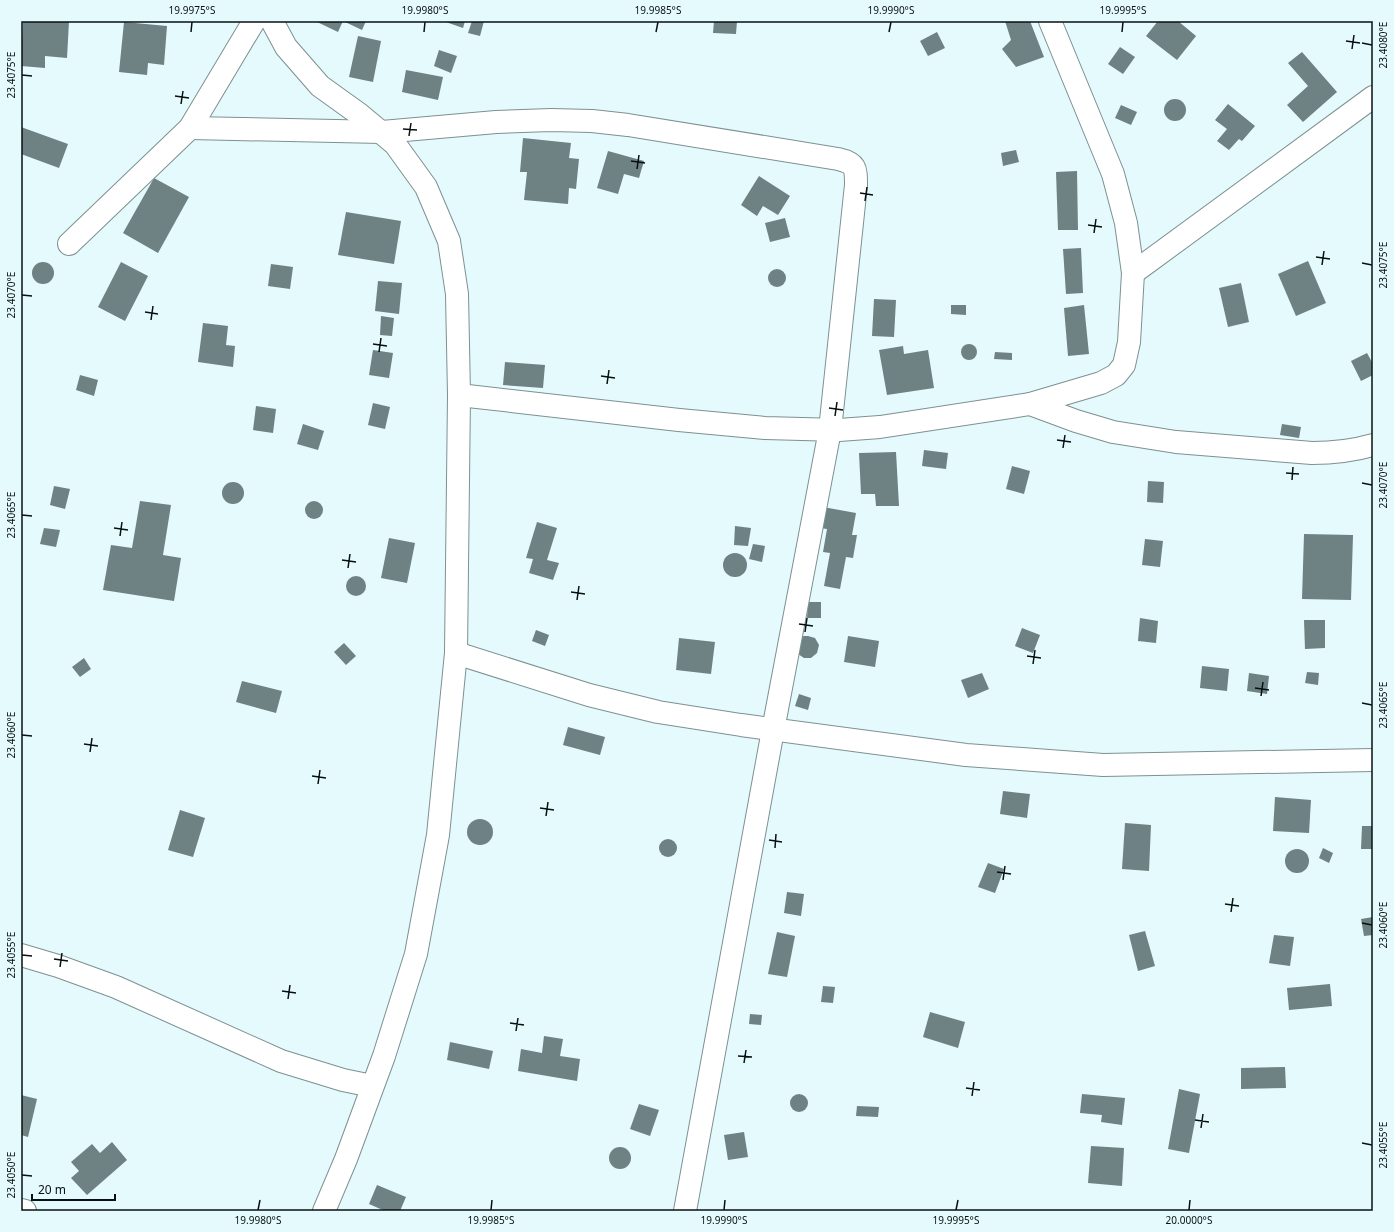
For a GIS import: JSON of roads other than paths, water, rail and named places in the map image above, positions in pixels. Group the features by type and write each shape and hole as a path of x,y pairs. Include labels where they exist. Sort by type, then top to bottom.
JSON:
{"street":[{"path":"69,244 190,128 254,21"},
{"path":"272,21 286,47 320,86 382,132 395,144 426,187 449,241 457,294 459,395 456,653 438,835 416,954 384,1056 346,1159 324,1211"},
{"path":"459,395 687,421 766,428 830,430 880,427 1030,404 1101,383 1116,375 1124,365 1129,342 1133,273 1126,223 1113,174 1050,21"},
{"path":"1133,273 1373,97"},
{"path":"190,128 382,132 496,122 551,120 592,121 628,125 849,161 854,167 856,185 830,430 773,730 686,1211"},
{"path":"1030,404 1076,421 1113,432 1176,442 1312,453 1334,453 1356,450 1373,445"},
{"path":"456,653 589,695 658,712 773,730 966,755 1103,765 1373,760"},
{"path":"21,955 58,966 116,987 281,1061 344,1080 372,1086"}]}
